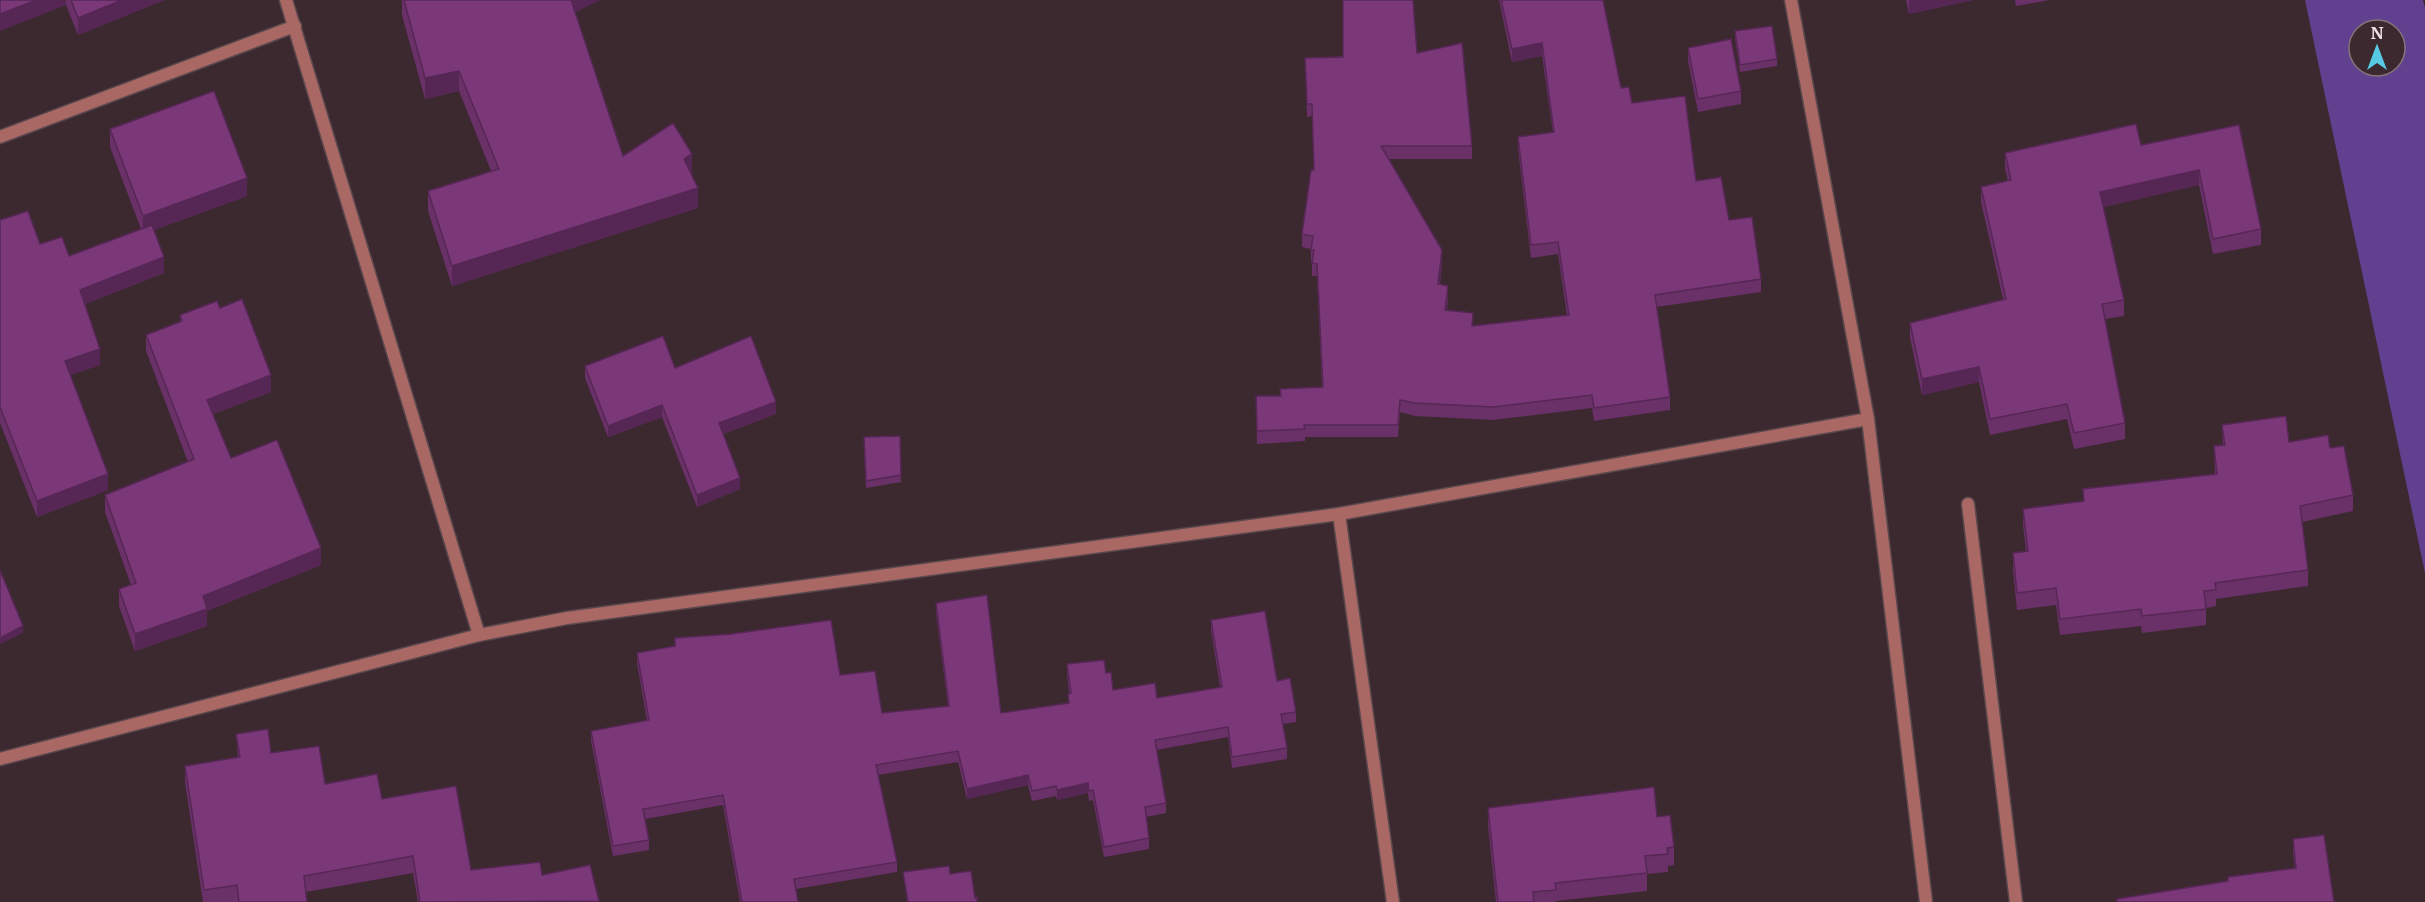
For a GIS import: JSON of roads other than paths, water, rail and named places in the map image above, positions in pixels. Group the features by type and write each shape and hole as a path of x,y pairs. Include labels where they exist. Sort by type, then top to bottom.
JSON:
{"street":[{"path":"286,0 479,635"},
{"path":"1791,0 1868,419 1926,902"},
{"path":"0,137 295,26"},
{"path":"0,759 479,635 567,618 1339,513 1868,419"},
{"path":"1968,504 2016,902"},
{"path":"1339,513 1393,902"}]}
